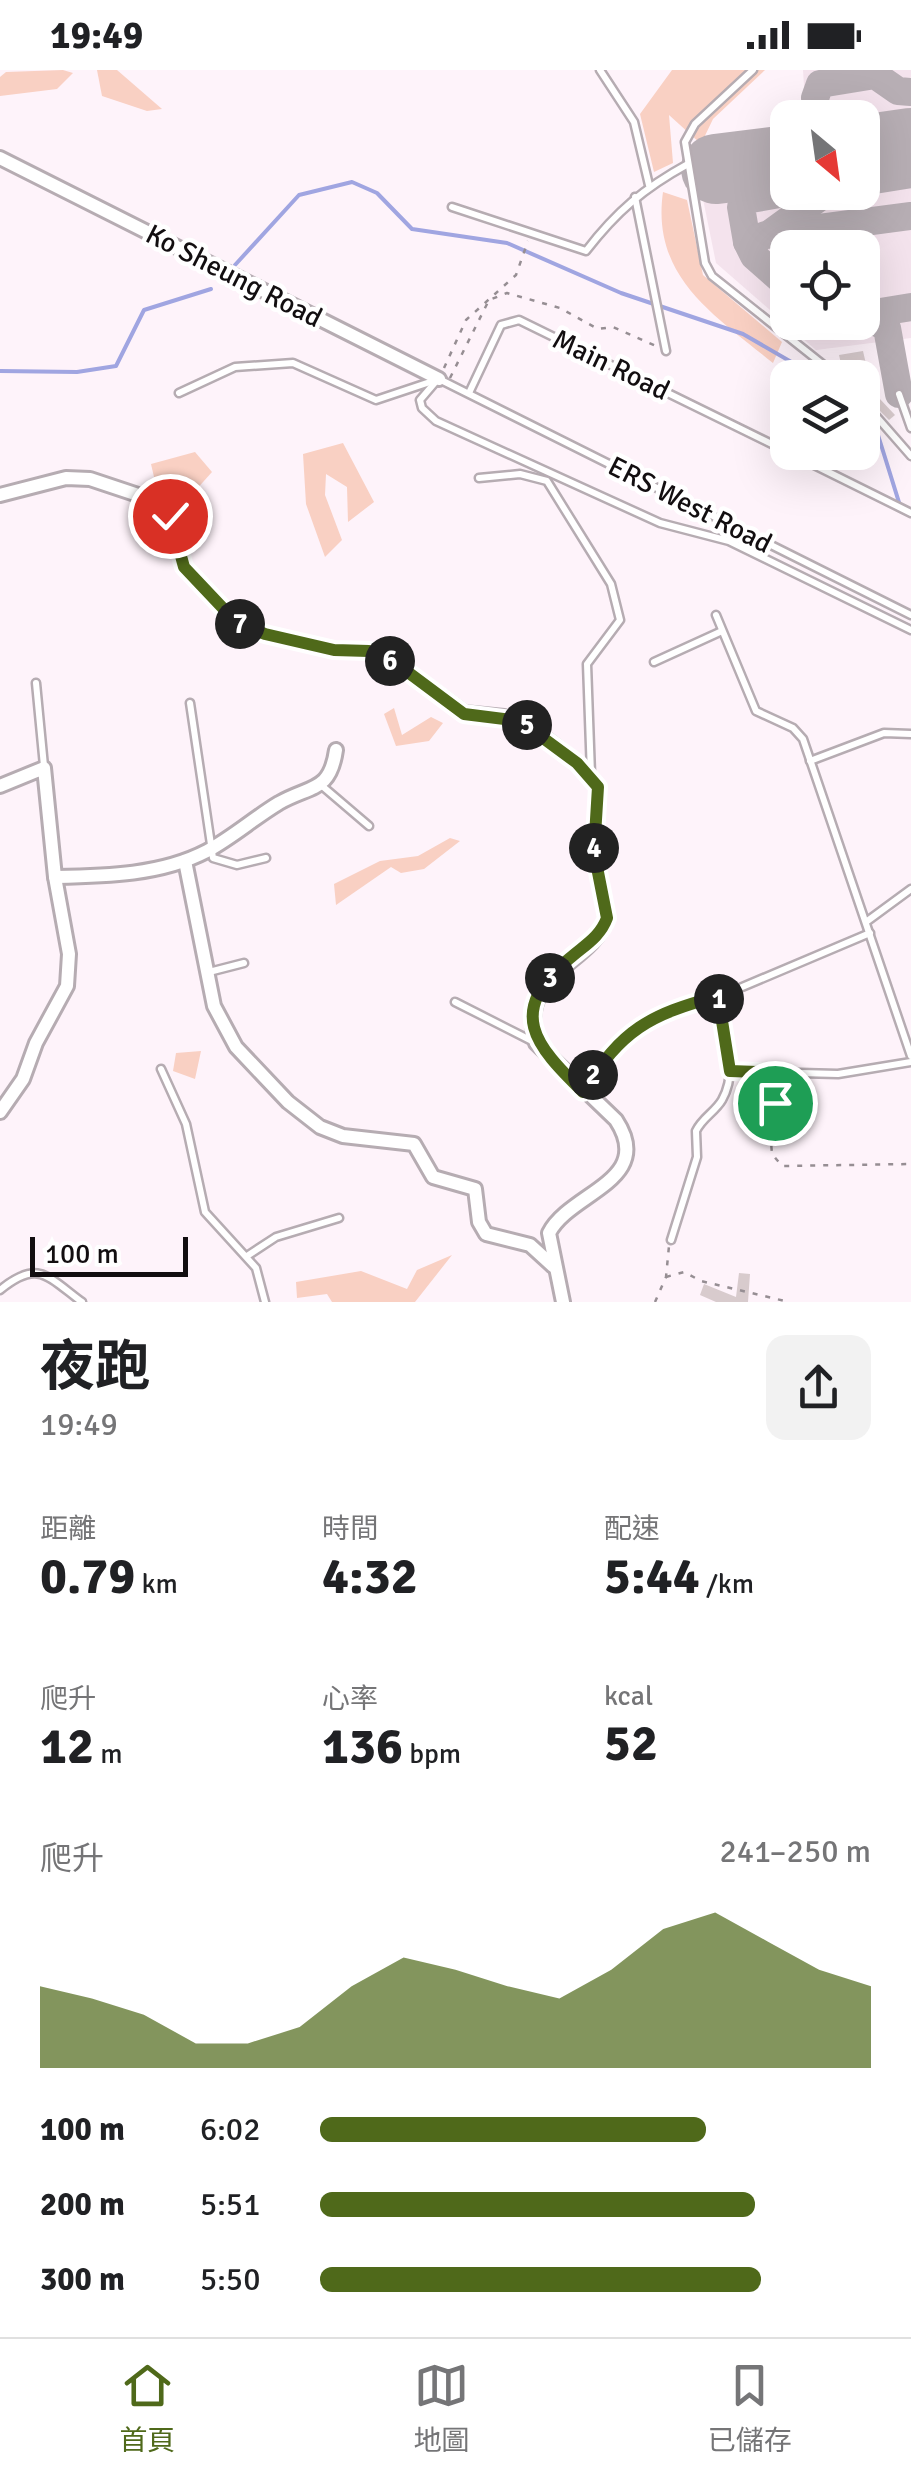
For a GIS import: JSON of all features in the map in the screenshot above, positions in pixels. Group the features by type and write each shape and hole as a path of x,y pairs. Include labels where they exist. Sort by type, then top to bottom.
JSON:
{"street":[{"name":"Ko Sheung Road","path":"0,158 439,378"},
{"path":"0,495 66,478 90,479 156,501 170,516 184,567 236,622 265,634 334,650 369,651 401,667 464,714 520,721 591,776 600,798 594,852 607,918 592,942 557,969 539,998 532,1020 536,1043 616,1120 622,1130 625,1155 608,1184 564,1213 551,1227 548,1240 564,1302"},
{"path":"55,876 124,873 186,861 210,850 280,803 321,785 333,772 336,750"},
{"path":"0,786 44,768 55,876 69,954 67,986 36,1042 23,1079 0,1112"},
{"path":"186,861 214,1006 226,1032 288,1102 342,1136 409,1141 423,1154 433,1177 475,1188 479,1222 486,1234 530,1245 554,1267"}],"lane":[{"path":"600,70 634,122 648,185"},
{"path":"753,70 690,132 684,146 709,273 818,360"},
{"path":"452,207 586,251 635,196 688,164"},
{"path":"635,196 666,350"},
{"name":"Main Road","path":"469,393 501,325 519,320 770,443"},
{"path":"180,393 245,365 298,364 376,400 439,378"},
{"path":"439,378 420,400 422,408 436,421 660,523 729,541 911,630"},
{"name":"Ko Sheung Road","path":"439,378 469,393"},
{"name":"ERS West Road","path":"469,393 911,615"},
{"path":"899,394 911,428"},
{"path":"880,421 911,456"},
{"name":"Main Road","path":"824,470 911,513"},
{"path":"479,478 520,474 547,481 611,584 620,620 588,664 585,683 591,776"},
{"path":"716,616 756,711 800,734 911,1059 838,1074 730,1071"},
{"path":"654,662 722,630"},
{"path":"36,683 44,768"},
{"path":"190,703 213,858 226,864 266,858"},
{"path":"810,761 884,733 911,734"},
{"path":"321,785 369,826"},
{"path":"866,922 911,889"},
{"path":"583,1092 607,1055 638,1025 667,1010 718,996 870,933"},
{"path":"208,972 244,964"},
{"path":"671,1240 698,1158 696,1131 723,1099 730,1071 718,996"},
{"path":"455,1002 536,1043"},
{"path":"161,1068 186,1124 205,1212 247,1256 261,1278 265,1302"},
{"path":"247,1256 276,1237 339,1218"},
{"path":"0,1290 22,1272 34,1272 82,1302"}],"path":[{"path":"439,378 466,320 520,268 527,246"},
{"path":"749,1110 768,1107 781,1095 781,1073"},
{"path":"768,1107 772,1154 782,1166 911,1164"},
{"path":"655,1302 666,1277 671,1240"},
{"path":"666,1277 684,1272 701,1280 789,1302"}],"shaded area":[{"path":"97,70 117,70 162,109 147,111 102,96"},
{"path":"672,70 765,70 713,119 701,144 669,115 673,163 654,172 640,114"},
{"path":"803,70 911,70 911,111 880,115 880,100 805,100"},
{"path":"6,72 73,73 57,89 0,96 0,77"},
{"path":"911,171 911,338 816,350 805,340 880,340 880,230 770,230 770,310 716,263 703,199 770,189 770,210 880,210 880,175"},
{"path":"663,192 687,200 703,275 770,332 770,340 782,342 774,360 729,328 691,291 667,248 662,222"},
{"path":"343,443 374,502 348,522 347,487 326,474 325,495 342,540 325,557 306,504 303,454"},
{"path":"195,452 212,472 186,501 157,490 151,464"},
{"path":"394,708 402,735 431,717 443,723 429,741 396,746 384,714"},
{"path":"450,838 460,841 424,869 401,873 391,867 336,905 334,884 380,861 418,856"},
{"path":"201,1051 195,1079 173,1071 176,1053"},
{"path":"452,1255 415,1302 332,1302 327,1294 297,1298 296,1282 361,1271 407,1289 417,1270"}],"building":[{"path":"863,351 865,360 840,360 839,355"},
{"path":"880,399 895,415 889,420 880,411"},
{"path":"739,1273 750,1274 748,1302 716,1302 700,1295 704,1284 736,1297"}],"waterway":[{"path":"235,265 299,195 352,182 377,193 412,229 507,243 621,293 743,334 788,360"},
{"path":"0,371 77,372 116,366 144,310 211,289"},
{"path":"880,441 902,512 911,516"}],"taxiway":[{"path":"815,100 820,84 875,75 898,91 911,92"},
{"path":"880,161 906,144"},
{"path":"880,179 911,174"},
{"path":"747,242 741,207 745,200 770,196"},
{"path":"775,230 802,210"},
{"path":"804,230 911,216"},
{"path":"770,234 747,242 754,256 770,270"},
{"path":"880,312 911,307"},
{"path":"880,324 887,328 899,394"}],"runway":[{"path":"880,147 911,143"},
{"path":"716,169 770,162"}],"route":[{"path":"170,516 184,567 236,622 265,634 334,650 369,651 401,667 464,714 504,717 536,730 591,776 600,798 594,852 608,906 607,918 592,942 557,969 539,998 532,1020 536,1043 583,1092 607,1055 638,1025 667,1010 718,996 730,1071 781,1073 781,1095 775,1103"}]}
